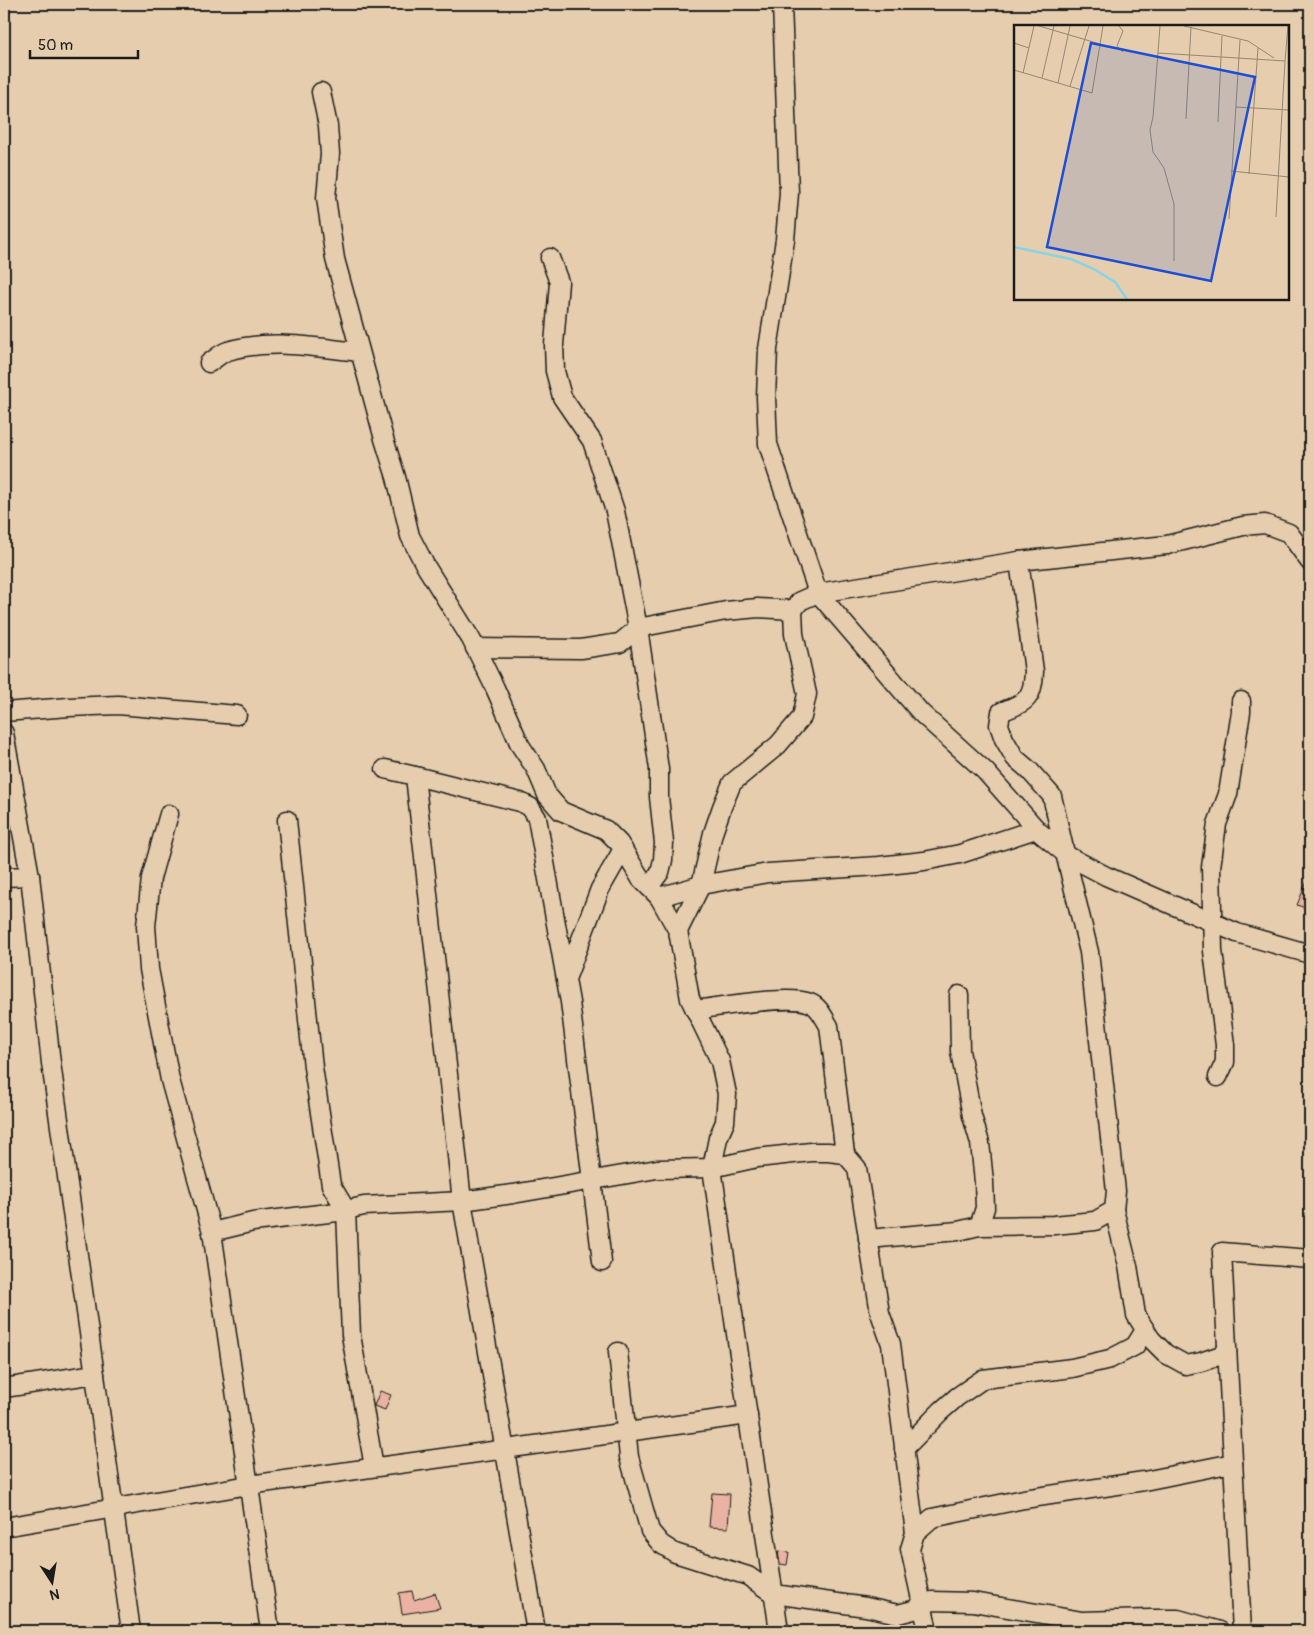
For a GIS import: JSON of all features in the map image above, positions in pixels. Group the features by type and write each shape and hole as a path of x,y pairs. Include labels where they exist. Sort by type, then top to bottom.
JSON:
{"street":[{"path":"782,4 789,193 785,240 768,349 766,397 768,444 818,593 921,713 985,771 1036,829 1065,853 1106,876 1237,934 1310,954"},
{"path":"321,92 328,126 330,154 326,198 337,268 396,477 410,536 476,648 510,719 520,745 536,769 547,795 561,811 606,830 623,849 641,879 654,892 678,931 690,999 720,1061 727,1094 725,1122 718,1138 712,1168 779,1631"},
{"path":"550,258 559,282 554,345 555,371 562,397 592,441 610,495 615,511 638,628 659,768 659,797 664,843 663,860 654,892"},
{"path":"208,363 226,351 252,346 287,345 360,352"},
{"path":"678,931 701,885 713,833 732,783 778,744 802,718 807,694 794,634 793,610 800,601 818,593 1019,561 1167,544 1243,526 1265,524 1290,533 1310,562"},
{"path":"1019,561 1034,671 1033,687 1028,698 1001,712 999,725 1004,739 1015,758 1029,770 1052,796 1089,952 1116,1191 1114,1210 1128,1266 1136,1315 1151,1339 1166,1354 1186,1365 1227,1353"},
{"path":"476,648 581,649 620,643 638,628 726,611 758,608 793,610"},
{"path":"1218,1077 1225,1062 1225,1045 1213,951 1213,857 1217,824 1228,794 1241,712 1241,701"},
{"path":"4,712 118,705 237,715"},
{"path":"4,733 30,876 51,1063 131,1631"},
{"path":"385,769 506,797 530,808 537,818 566,980 602,1262"},
{"path":"415,776 462,1201 536,1631"},
{"path":"530,808 547,795"},
{"path":"169,814 151,878 146,926 149,969 170,1080 212,1232 270,1631"},
{"path":"287,820 313,1067 331,1185 346,1210 351,1335 374,1467"},
{"path":"654,892 768,873 879,866 924,861 960,854 1036,829"},
{"path":"566,980 600,889 623,849"},
{"path":"4,877 30,876"},
{"path":"959,995 960,1051 972,1116 980,1144 984,1182 985,1208 979,1226"},
{"path":"695,1010 792,999 811,1003 821,1012 829,1026 844,1154 856,1168 880,1313 891,1344 915,1533 910,1549 928,1631"},
{"path":"212,1232 253,1222 364,1206 462,1201 514,1194 657,1169 712,1168 781,1155 828,1152 844,1154"},
{"path":"868,1239 958,1231 979,1226 1054,1225 1095,1221 1114,1210"},
{"path":"1242,1631 1222,1252 1310,1259"},
{"path":"904,1449 941,1411 983,1379 1072,1368 1110,1359 1135,1346 1145,1330"},
{"path":"618,1352 629,1458 650,1531 661,1544 675,1553 748,1576 774,1594 898,1614 932,1601 973,1602 1058,1624 1150,1618 1178,1620 1220,1631"},
{"path":"4,1388 95,1374"},
{"path":"4,1527 248,1485 748,1415"},
{"path":"915,1533 932,1518 1024,1499 1144,1481 1233,1463"}],"building":[{"path":"1310,874 1310,903 1308,909 1297,905"},
{"path":"380,1391 391,1395 385,1410 374,1406"},
{"path":"712,1493 730,1494 728,1528 709,1527"},
{"path":"778,1551 789,1552 787,1565 780,1564"},
{"path":"412,1591 414,1600 435,1593 440,1608 402,1614 399,1593"}]}
